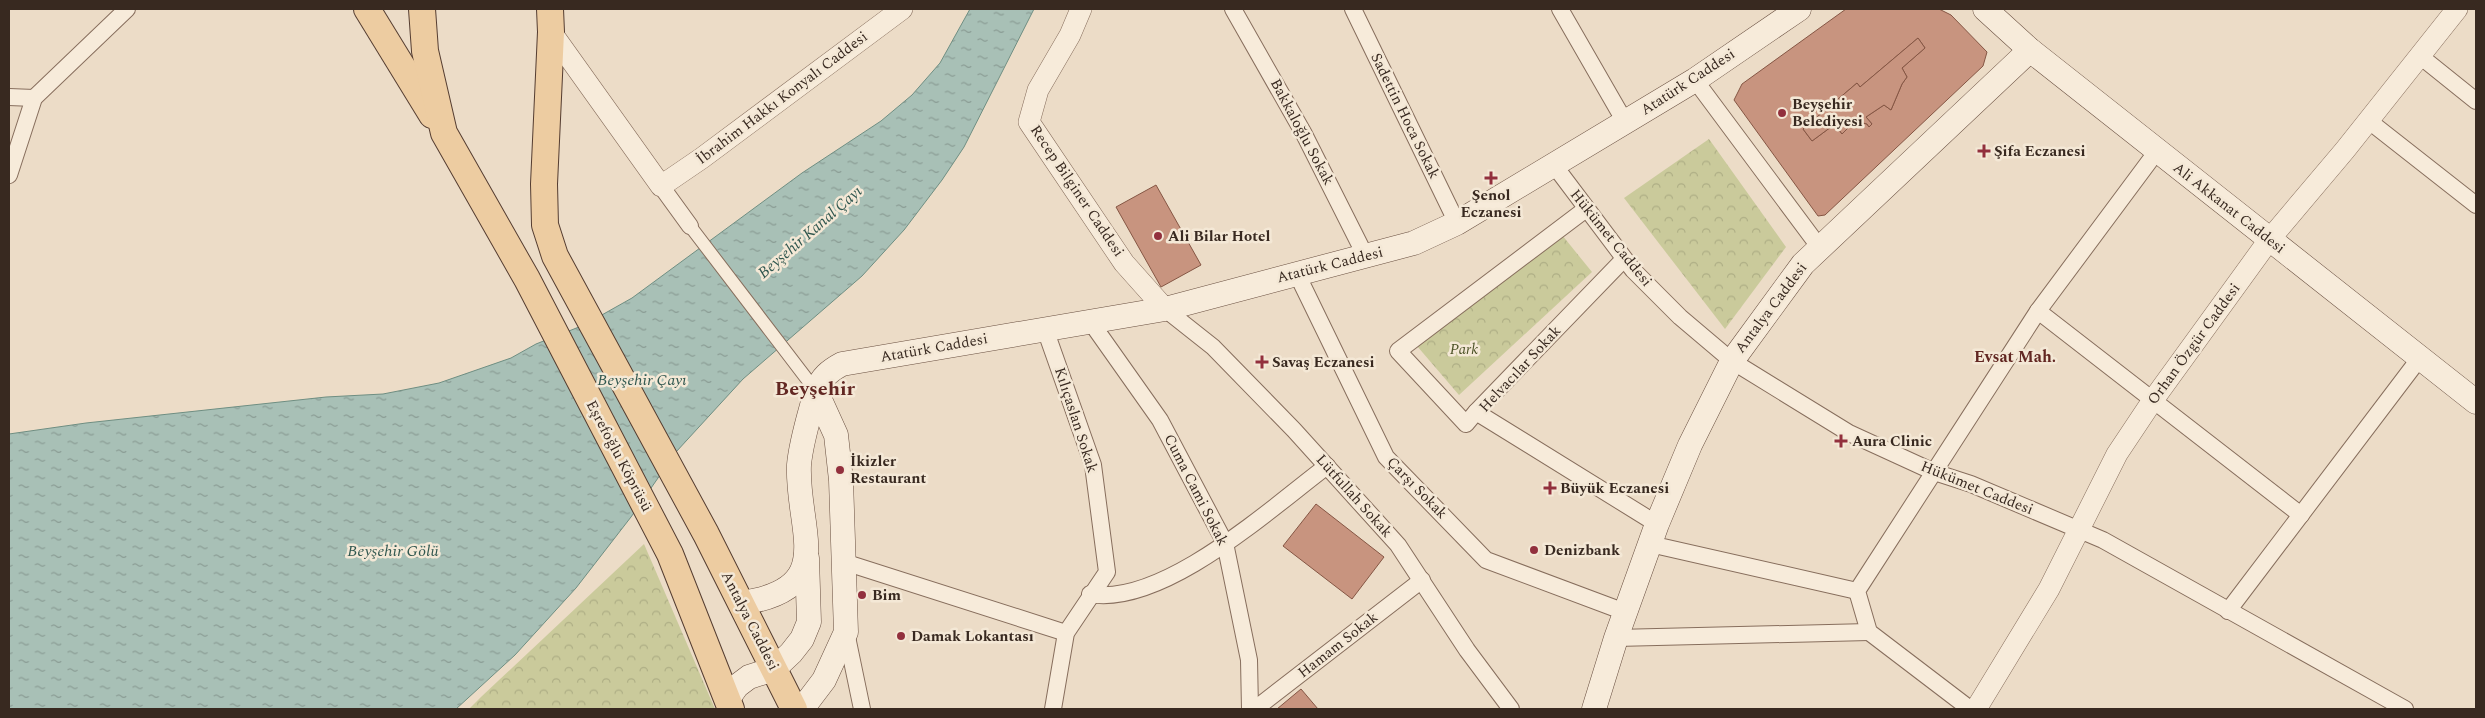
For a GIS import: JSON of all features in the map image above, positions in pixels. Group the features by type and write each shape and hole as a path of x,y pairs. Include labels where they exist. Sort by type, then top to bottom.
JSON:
{"main road":[{"path":"367,9 444,134"},
{"path":"422,9 425,51 444,134"},
{"name":"Atatürk Caddesi","path":"774,669 791,654 802,639 809,622 808,558 799,465 820,380 842,364 1165,309 1414,243 1456,224 1626,122 1695,80 1799,9"},
{"name":"Ali Akkanat Caddesi","path":"1985,9 2030,50 2476,402"},
{"name":"Antalya Caddesi","path":"551,21 544,184 545,225 554,256 706,534 794,709"},
{"name":"Antalya Caddesi","path":"1594,709 1616,638 1654,534 1690,445 1732,361 1803,264 2030,50"},
{"name":"Eşrefoğlu Köprüsü","path":"444,134 526,279 670,554 729,704"},
{"path":"802,709 824,680 846,632 841,480 836,435 816,391"},
{"path":"741,603 776,596 794,580 808,558"},
{"name":"Antalya Caddesi","path":"1580,709 1616,638"},
{"path":"729,704 736,686 748,677 774,669"}],"street":[{"path":"9,175 34,98 128,9"},
{"name":"İbrahim Hakkı Konyalı Caddesi","path":"661,186 710,152 902,9"},
{"name":"Recep Bilginer Caddesi","path":"1081,9 1070,35 1038,90 1030,122 1124,263 1165,309"},
{"name":"Bakkaloğlu Sokak","path":"1233,9 1304,134 1366,257"},
{"name":"Sadettin Hoca Sokak","path":"1354,9 1456,224"},
{"path":"1560,9 1626,122"},
{"name":"Orhan Özgür Caddesi","path":"1976,709 2049,589 2117,454 2153,400 2269,240 2368,121 2457,9"},
{"path":"551,21 661,186 816,391"},
{"path":"2420,56 2476,101"},
{"path":"1695,80 1820,248"},
{"path":"9,97 34,98"},
{"path":"2368,121 2476,206"},
{"path":"1970,709 1869,632 1857,592 2038,312 2157,151"},
{"name":"Hükümet Caddesi","path":"1554,165 1624,259 1680,317 1732,361 1849,433 1934,472 1971,484 2103,540 2405,709"},
{"path":"1476,412 1466,424 1398,351 1586,208"},
{"name":"Helvacılar Sokak","path":"1624,259 1476,412 1654,534 1857,592"},
{"name":"Çarşı Sokak","path":"1297,274 1386,457 1479,553 1486,560 1626,612"},
{"name":"Lütfullah Sokak","path":"1165,309 1212,347 1327,466 1398,545 1467,650 1511,709"},
{"path":"2038,312 2301,515"},
{"name":"Cuma Cami Sokak","path":"1090,321 1160,420 1225,542 1249,660 1250,709"},
{"name":"Kılıçaslan Sokak","path":"1045,329 1093,465 1106,572 1066,633 1053,709"},
{"path":"2228,611 2419,358"},
{"path":"1090,594 1115,595 1146,588 1178,573 1225,542 1327,466"},
{"path":"844,562 1066,633"},
{"name":"Hamam Sokak","path":"1255,709 1422,580"},
{"path":"846,632 862,709"},
{"path":"1616,638 1869,632"}],"green space":[{"path":"1709,139 1786,247 1725,329 1624,198"},
{"name":"Park","path":"1562,235 1592,272 1459,395 1417,346"},
{"path":"644,544 715,709 469,709 481,697"}],"water":[{"name":"Beyşehir Gölü","path":"970,9 1034,9 964,147 942,180 904,230 862,276 743,379 676,452 631,517 576,588 515,655 456,709 9,709 9,434 86,423 326,397 383,394 439,383 511,358 536,344 584,325 632,298 802,173 881,121 912,95 940,63"}],"building":[{"name":"Beyşehir Belediyesi","path":"1846,9 1939,9 1951,15 1987,52 1983,66 1825,215 1818,216 1734,100 1742,84","holes":["1918,38 1925,48 1902,68 1907,77 1891,110 1884,105 1866,117 1872,124 1869,127 1867,124 1855,121 1842,134 1835,124 1812,141 1803,129 1857,83 1860,87"]},
{"path":"1918,38 1925,48 1902,68 1907,77 1891,110 1884,105 1866,117 1872,124 1869,127 1867,124 1855,121 1842,134 1835,124 1812,141 1803,129 1857,83 1860,87"},
{"name":"Ali Bilar Hotel","path":"1156,185 1201,265 1161,287 1116,207"},
{"path":"1316,504 1384,557 1352,599 1283,546"},
{"path":"1301,689 1318,709 1277,709"}],"place":[{"name":"Beyşehir Belediyesi","path":"1782,113"},
{"name":"Şifa Eczanesi","path":"1984,151"},
{"name":"Şenol Eczanesi","path":"1491,178"},
{"name":"Ali Bilar Hotel","path":"1158,236"},
{"name":"Savaş Eczanesi","path":"1262,362"},
{"name":"Aura Clinic","path":"1841,441"},
{"name":"İkizler Restaurant","path":"840,470"},
{"name":"Büyük Eczanesi","path":"1550,488"},
{"name":"Denizbank","path":"1534,550"},
{"name":"Bim","path":"862,595"},
{"name":"Damak Lokantası","path":"901,636"}],"district":[{"name":"Evsat Mah.","path":"2015,357"},
{"name":"Beyşehir","path":"815,389"}],"water label":[{"name":"Beyşehir Kanal Çayı","path":"810,232"},
{"name":"Beyşehir Çayı","path":"642,380"}]}
